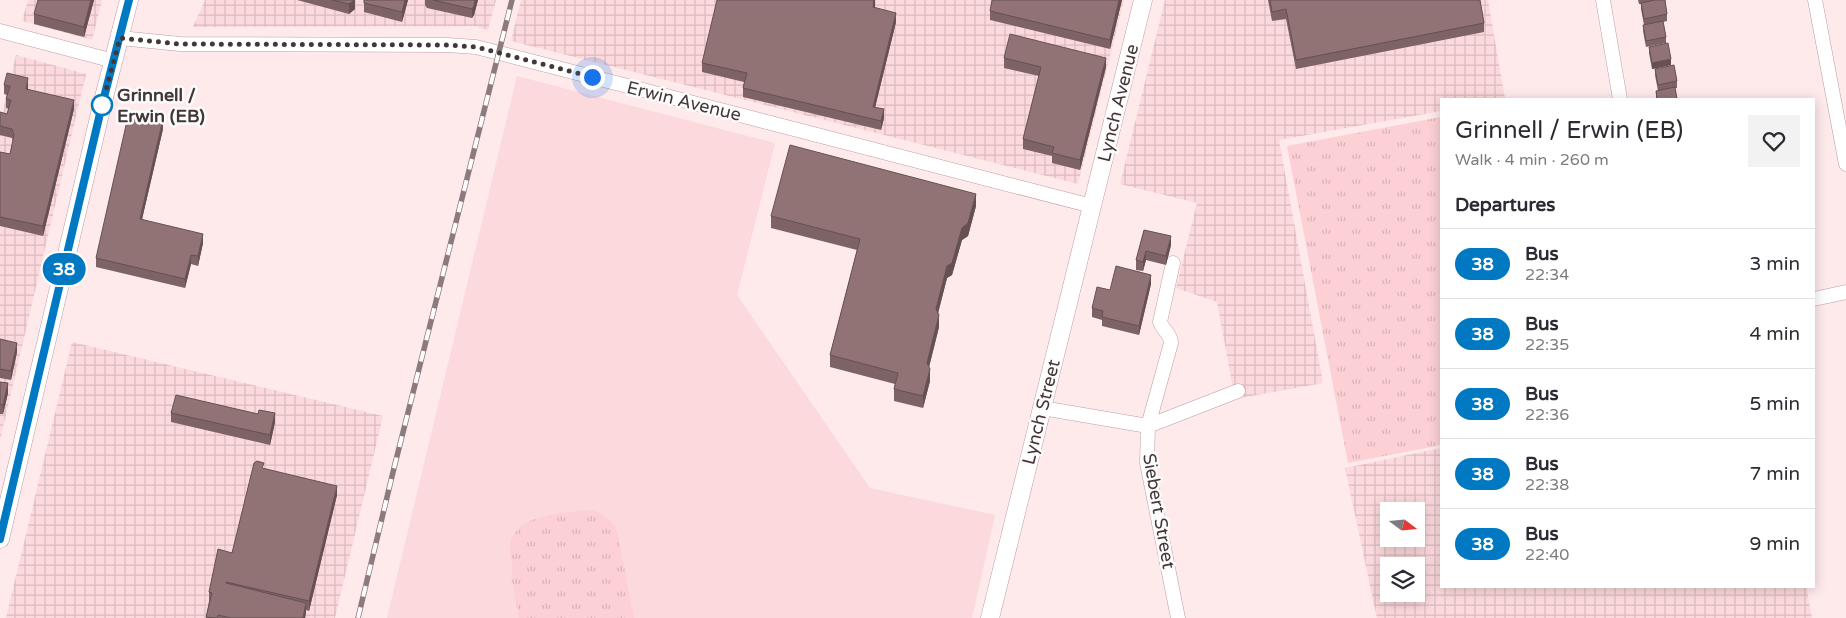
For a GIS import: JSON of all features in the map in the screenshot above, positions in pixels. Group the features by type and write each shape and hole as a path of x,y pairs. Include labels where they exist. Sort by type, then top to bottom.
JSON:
{"street":[{"path":"0,539 129,0"},
{"name":"Lynch Avenue","path":"1092,206 1143,0"},
{"path":"1602,0 1620,98"},
{"path":"1815,0 1846,164"},
{"path":"0,31 114,61"},
{"name":"Erwin Avenue","path":"120,38 180,44 447,45 476,47 1092,206"},
{"name":"Lynch Street","path":"990,618 1092,206"},
{"name":"Siebert Street","path":"1173,262 1160,322 1170,335 1171,343 1148,426 1147,463 1178,618"},
{"path":"1815,299 1846,292"},
{"path":"1042,408 1148,426 1238,390"}],"shaded area":[{"path":"28,0 102,0 92,40 22,21"},
{"path":"205,0 496,0 488,30 475,26 193,27"},
{"path":"521,0 1124,0 1078,184 511,41"},
{"path":"1165,0 1488,0 1505,98 1440,98 1440,111 1279,140 1323,383 1235,399 1217,302 1176,288 1197,203 1120,184"},
{"path":"16,55 86,74 0,440 0,123"},
{"path":"517,76 775,143 737,295 870,488 995,515 972,618 387,618"},
{"path":"72,342 383,416 335,618 6,618"},
{"path":"1440,448 1440,588 1806,588 1812,618 1377,618 1345,468"}],"green space":[{"path":"1440,117 1440,445 1348,463 1287,146"},
{"path":"585,510 595,511 604,515 617,531 634,618 519,618 511,576 510,546 513,535 520,527 540,518"}],"building":[{"path":"38,0 91,0 84,27 34,14"},
{"path":"332,0 354,0 349,4"},
{"path":"364,0 405,0 402,12 364,3"},
{"path":"433,0 475,0 472,9"},
{"path":"717,0 874,0 873,7 896,13 873,107 884,109 881,121 743,88 747,73 702,63"},
{"path":"992,0 1119,0 1110,40 990,11"},
{"path":"1270,0 1480,0 1484,23 1296,60 1286,9 1272,12"},
{"path":"1665,0 1667,14 1644,19 1641,3"},
{"path":"1663,21 1666,37 1646,41 1643,25"},
{"path":"1010,34 1106,58 1080,160 1052,153 1054,147 1023,139 1041,67 1004,58"},
{"path":"1668,43 1671,59 1652,63 1649,47"},
{"path":"1674,65 1677,81 1658,85 1655,69"},
{"path":"7,73 28,78 26,89 74,100 43,226 0,217 0,152 10,154 14,135 12,129 0,126 0,112 7,114 11,100 6,99 10,86 4,85"},
{"path":"1675,87 1677,98 1657,98 1656,91"},
{"path":"129,112 163,119 140,219 203,234 198,256 191,255 185,279 96,258"},
{"path":"790,145 976,194 968,223 962,228 952,263 947,266 936,309 939,315 927,363 930,369 923,396 894,389 898,373 830,355 860,239 771,216"},
{"path":"1144,230 1171,236 1166,256 1146,251 1143,262 1136,260"},
{"path":"1116,266 1151,275 1139,326 1102,317 1103,311 1092,308 1097,287 1110,290"},
{"path":"0,339 17,343 11,371 0,369"},
{"path":"0,382 8,383 3,405 0,404"},
{"path":"176,395 258,414 259,410 275,413 270,435 171,413"},
{"path":"257,461 264,463 262,468 337,486 309,601 226,582 306,603 303,618 231,618 218,615 217,618 206,617 212,593 209,592 218,549 232,553 254,463"}],"railway":[{"path":"358,618 512,0"}],"bus line":[{"name":"38","path":"0,539 102,105 129,0"}],"place":[{"name":"Grinnell / Erwin (EB)","path":"102,105"}],"route":[{"path":"102,105 120,38 180,44 447,45 476,47 592,77"}]}
